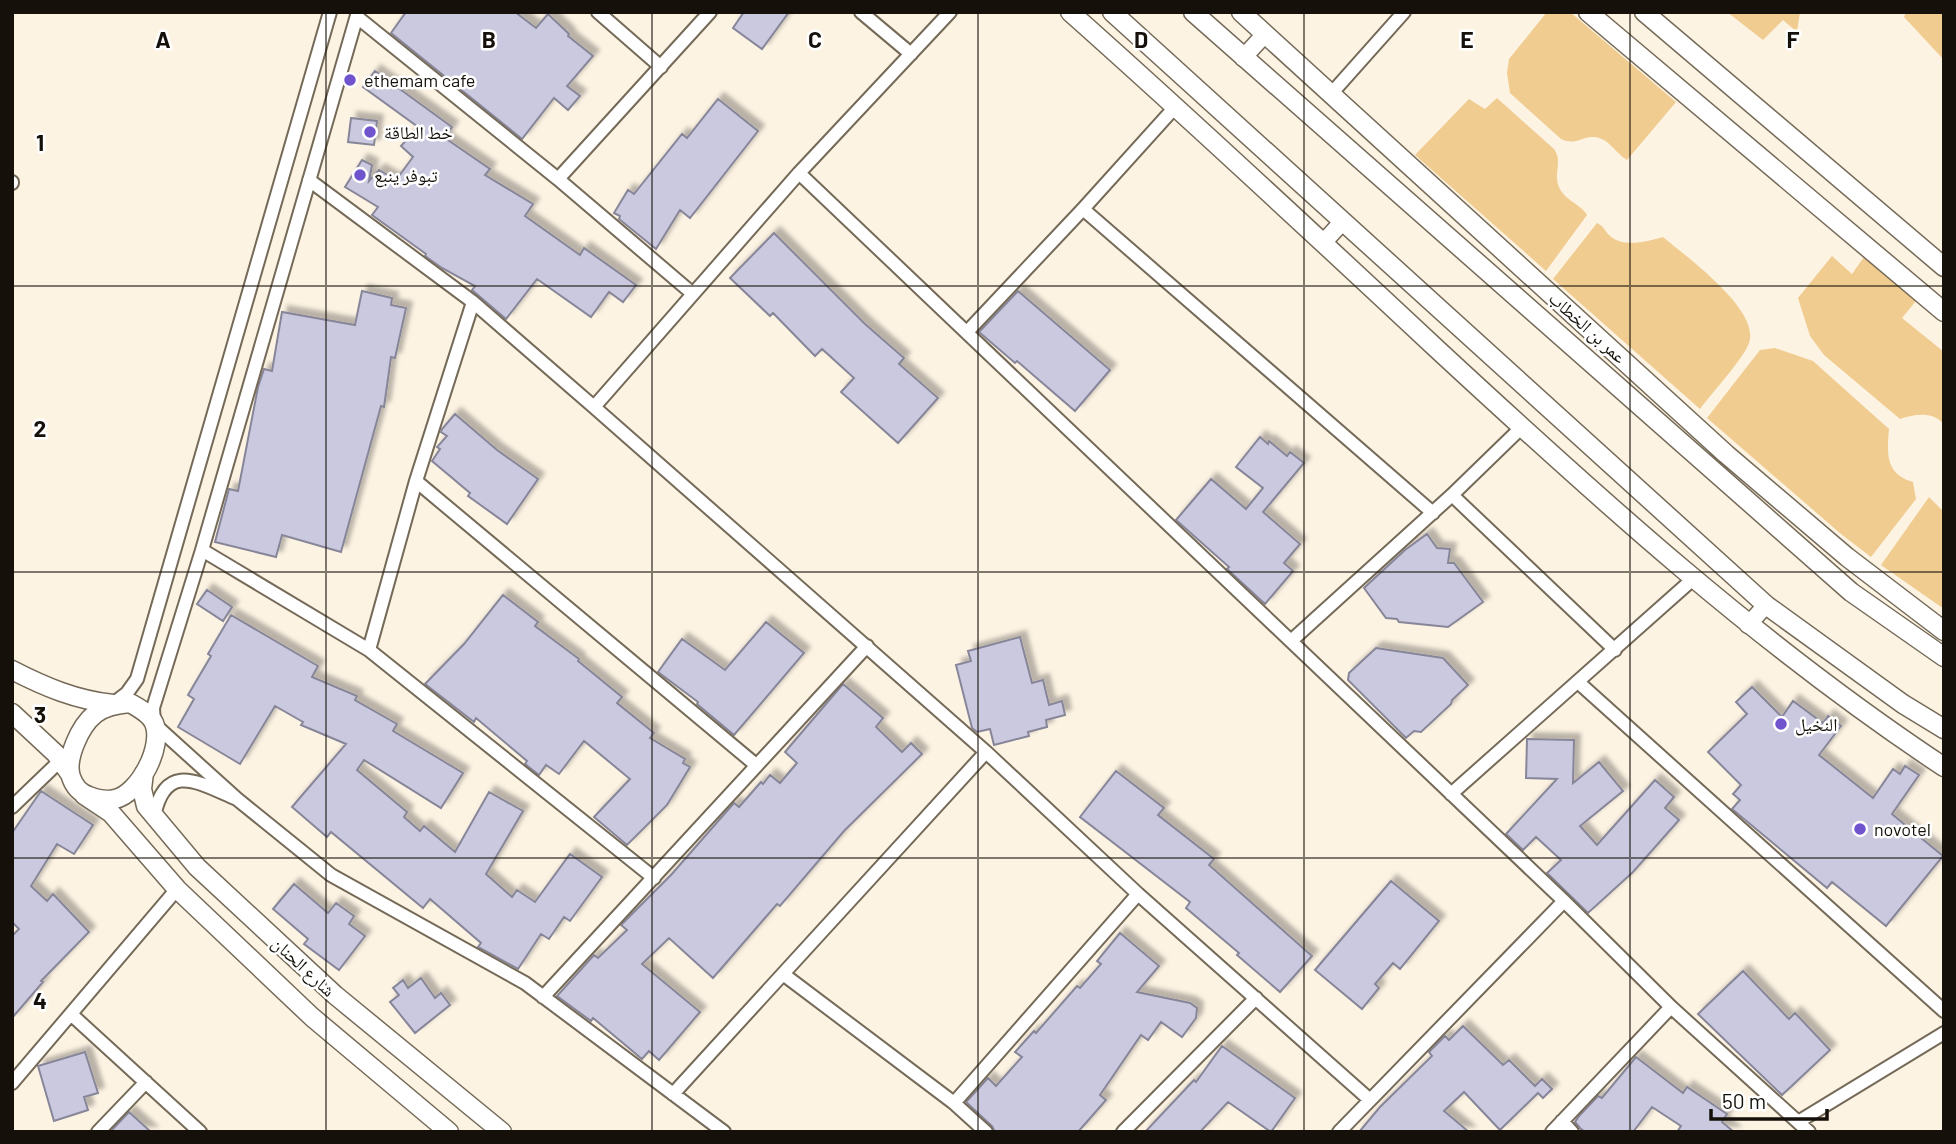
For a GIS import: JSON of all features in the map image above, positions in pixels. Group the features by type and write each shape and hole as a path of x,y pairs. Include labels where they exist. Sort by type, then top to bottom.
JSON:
{"main road":[{"path":"1070,12 1176,106 1522,428 1693,579 1820,681 1944,767"},
{"path":"1112,12 1766,605 1903,704 1944,729"},
{"path":"1192,12 1851,592 1944,657"},
{"name":"عمر بن الخطاب","path":"1241,12 1726,454 1847,557 1944,631"},
{"path":"1588,12 1944,312"},
{"path":"1644,12 1944,267"},
{"path":"12,670 66,695 90,702 130,703 144,711 154,724 154,753 144,774 131,790 117,799 97,799 84,795 75,786 64,764 12,713"},
{"path":"64,764 70,761 83,728 93,715 113,704"},
{"name":"شارع الحنان","path":"144,774 142,789 146,806 197,867 335,995 502,1132"},
{"name":"شارع الحنان","path":"84,795 111,813 177,889 312,1017 449,1132"}],"street":[{"path":"113,704 127,693 137,678 330,12"},
{"path":"598,12 661,67"},
{"path":"558,179 710,12"},
{"path":"861,12 911,54"},
{"path":"594,407 799,173 950,12"},
{"path":"1331,94 1404,12"},
{"path":"693,294 558,179 357,15 202,550 153,708 154,724 237,799 331,875 525,984 724,1132"},
{"path":"1243,58 1265,34"},
{"path":"967,332 1176,106"},
{"path":"799,173 1564,901 1671,1007 1809,1132"},
{"path":"309,180 473,302 867,646 986,752 1138,894 1370,1100"},
{"path":"1083,209 1433,513"},
{"path":"1323,243 1343,221"},
{"path":"369,650 416,481 473,302"},
{"path":"1291,641 1433,513 1522,428"},
{"path":"416,481 756,765"},
{"path":"1452,495 1615,650"},
{"path":"202,550 369,650 654,878"},
{"path":"1451,794 1693,579"},
{"path":"1748,625 1766,605"},
{"path":"543,997 867,646"},
{"path":"1578,682 1944,1011"},
{"path":"673,1094 986,752"},
{"path":"12,807 64,764"},
{"path":"154,816 158,797 165,787 181,780 194,781 237,799"},
{"path":"12,1083 177,889"},
{"path":"954,1103 1138,894"},
{"path":"1339,1132 1564,901"},
{"path":"783,974 954,1103 986,1132"},
{"path":"1123,1132 1256,998"},
{"path":"1552,1132 1671,1007"},
{"path":"72,1014 200,1132"},
{"path":"1798,1122 1944,1033"},
{"path":"98,1132 146,1082"},
{"path":"1562,1121 1572,1132"}],"shaded area":[{"path":"1547,12 1570,12 1676,102 1627,160 1599,138 1590,137 1571,142 1561,139 1510,93 1507,73 1509,59"},
{"path":"1727,12 1800,12 1797,32 1783,20 1763,40"},
{"path":"1906,12 1944,12 1944,60 1904,17"},
{"path":"1497,98 1554,149 1558,158 1559,187 1565,196 1587,215 1546,271 1415,155 1469,99 1485,109"},
{"path":"1597,223 1614,239 1627,243 1663,237 1718,284 1744,315 1750,330 1746,350 1700,409 1553,279"},
{"path":"1832,256 1852,274 1864,257 1916,301 1902,318 1944,352 1944,424 1929,415 1900,419 1824,355 1810,336 1798,298"},
{"path":"1775,348 1813,361 1889,429 1890,461 1897,474 1913,482 1916,499 1871,557 1707,418 1760,350"},
{"path":"1929,497 1944,512 1944,609 1881,565"}],"building":[{"path":"406,12 515,12 536,28 548,14 568,36 593,56 567,86 580,96 568,110 554,98 522,139 391,33"},
{"path":"744,12 789,12 762,49 733,28"},
{"path":"375,71 452,127 445,138 490,169 485,175 533,204 525,216 580,255 584,248 636,285 623,302 609,292 591,317 537,279 506,319 472,290 475,286 442,268 372,215 378,207 345,187 362,160 372,165 369,181 379,170 396,180 413,157 401,146 418,127 363,87"},
{"path":"718,99 758,131 690,218 680,210 656,249 614,213 628,190 634,194 682,134 687,138"},
{"path":"351,118 377,121 374,145 348,142"},
{"path":"774,233 865,324 904,358 899,364 938,398 898,443 841,392 854,378 822,349 815,356 773,313 770,316 730,278"},
{"path":"362,291 392,298 391,305 406,308 395,358 391,357 384,407 381,406 341,552 282,535 276,557 215,542 229,489 238,491 258,387 264,369 272,371 282,312 355,325"},
{"path":"1018,291 1110,370 1075,411 979,332"},
{"path":"455,414 497,450 538,479 507,524 468,496 470,493 432,461 440,449 437,447 447,436 441,432 442,429"},
{"path":"1260,437 1287,456 1290,452 1304,463 1263,512 1300,544 1284,563 1293,571 1265,604 1227,569 1229,567 1176,520 1211,479 1246,509 1263,488 1236,467"},
{"path":"1427,534 1437,548 1450,549 1448,563 1454,563 1483,602 1448,627 1386,618 1364,588 1405,550"},
{"path":"207,590 232,607 223,621 197,604"},
{"path":"503,595 538,622 535,626 579,659 578,661 622,697 617,703 654,733 650,738 685,759 683,763 690,767 667,805 627,845 594,817 630,779 584,741 559,774 546,765 539,775 525,764 527,761 476,718 474,722 425,684 464,644"},
{"path":"231,615 318,666 312,677 357,696 355,700 397,724 393,731 463,773 441,808 364,760 357,770 407,812 404,817 420,831 424,826 455,852 489,792 523,811 486,874 512,897 517,890 535,902 570,854 602,877 570,921 564,917 549,939 541,934 518,969 478,947 481,943 430,899 423,908 331,832 327,837 292,807 346,744 301,725 303,722 275,706 240,764 178,727 194,699 188,695"},
{"path":"766,622 804,653 734,735 697,704 698,702 658,672 682,639 725,670"},
{"path":"1020,637 1032,683 1043,680 1049,705 1062,701 1065,715 1046,720 1047,727 1028,732 1029,736 994,745 990,729 977,732 972,728 956,665 971,661 968,651"},
{"path":"1376,648 1443,658 1468,685 1421,732 1414,731 1406,738 1348,680 1349,673"},
{"path":"843,684 883,718 876,727 902,752 911,743 922,754 844,831 780,906 777,904 713,978 669,938 642,964 700,1012 659,1060 649,1051 642,1059 593,1018 591,1021 557,996 594,955 598,958 627,930 621,925 671,875 734,803 739,807 770,775 780,783 797,763 785,752"},
{"path":"1752,687 1782,717 1793,701 1823,723 1828,716 1841,726 1819,755 1873,798 1893,769 1900,774 1905,766 1919,775 1892,814 1943,856 1886,926 1832,882 1827,888 1732,809 1740,800 1733,794 1741,785 1708,752 1747,714 1736,702"},
{"path":"1527,739 1574,740 1573,783 1599,762 1623,791 1580,826 1597,845 1655,780 1674,797 1665,808 1679,820 1633,872 1588,913 1547,873 1561,860 1536,837 1523,850 1506,834 1557,779 1526,778"},
{"path":"1116,771 1164,808 1158,815 1214,859 1209,865 1312,956 1280,992 1186,908 1190,902 1080,817"},
{"path":"41,791 93,825 74,854 57,844 31,886 47,901 53,894 89,932 41,981 43,982 12,1018 12,936 19,929 12,922 12,833"},
{"path":"1391,881 1439,921 1400,969 1393,963 1375,984 1379,988 1362,1009 1315,970"},
{"path":"294,884 328,913 336,903 354,916 349,924 365,936 339,970 304,944 308,939 273,909"},
{"path":"1120,933 1159,966 1137,992 1190,1003 1197,1008 1196,1018 1182,1037 1161,1022 1148,1040 1141,1035 1100,1095 1106,1100 1078,1132 995,1132 966,1102 988,1078 996,1086 1022,1057 1015,1052 1034,1031 1036,1033 1077,986 1080,988 1101,964 1097,961"},
{"path":"1743,971 1789,1019 1795,1013 1830,1050 1782,1095 1698,1014"},
{"path":"421,978 435,998 441,993 450,1005 415,1033 390,1002 399,995 393,988 403,980 408,988"},
{"path":"1463,1026 1503,1065 1509,1060 1535,1086 1542,1079 1552,1089 1543,1098 1538,1093 1500,1130 1464,1092 1444,1111 1469,1132 1359,1132 1380,1107 1432,1056 1429,1052 1445,1036 1449,1040"},
{"path":"1222,1046 1295,1098 1271,1132 1228,1102 1200,1132 1145,1132 1194,1080 1196,1082"},
{"path":"85,1052 98,1093 84,1097 88,1110 54,1121 38,1066"},
{"path":"1636,1057 1683,1093 1687,1087 1727,1114 1722,1122 1734,1132 1677,1132 1681,1126 1652,1107 1633,1132 1585,1132 1575,1122 1579,1116 1598,1096 1602,1098"},
{"path":"129,1112 151,1132 110,1132"}],"place":[{"name":"ethemam cafe","path":"350,80"},
{"name":"خط الطاقة","path":"370,132"},
{"name":"تبوفر ينبع","path":"360,175"},
{"name":"النخيل","path":"1781,724"},
{"name":"novotel","path":"1860,829"}]}
